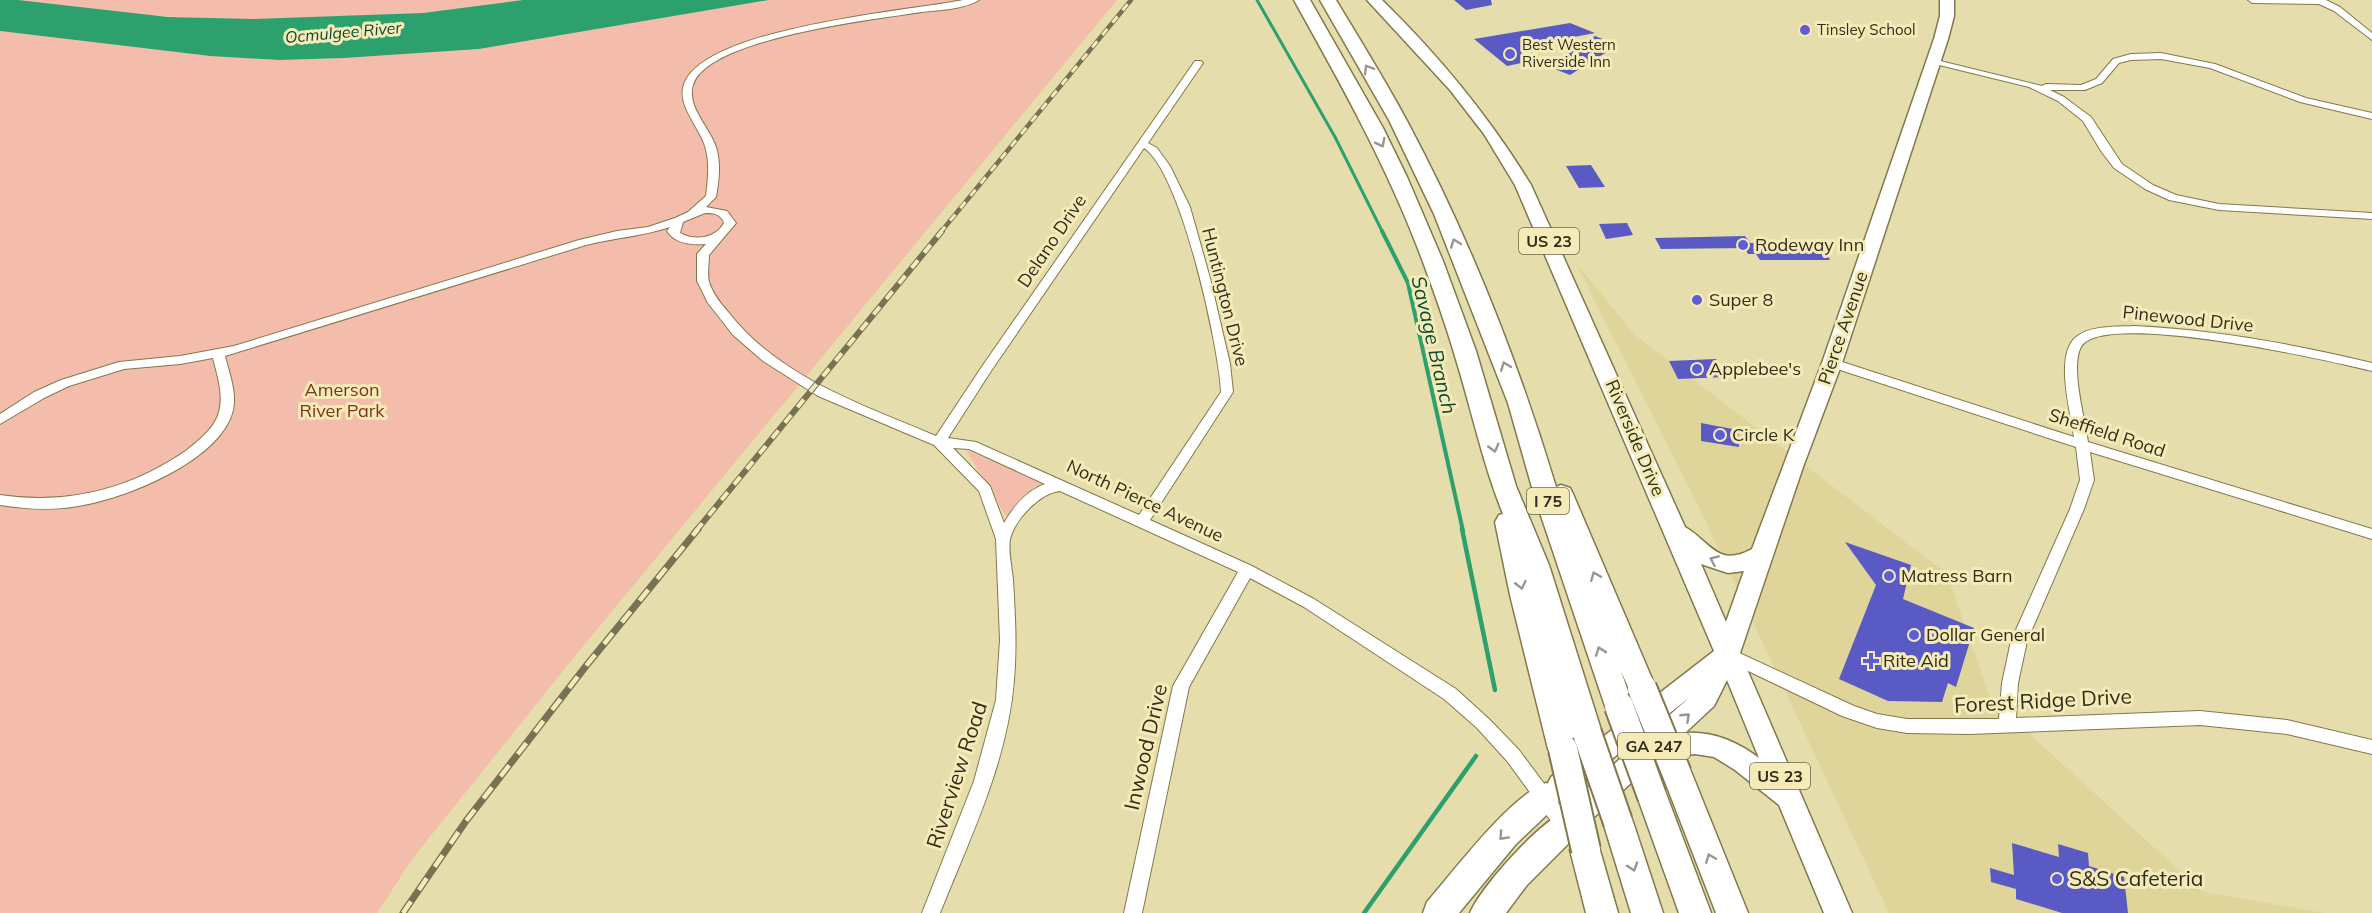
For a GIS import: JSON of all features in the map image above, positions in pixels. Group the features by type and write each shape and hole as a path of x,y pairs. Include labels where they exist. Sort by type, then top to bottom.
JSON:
{"highway":[{"name":"I 75","path":"1302,0 1374,128 1398,177 1433,261 1465,351 1504,486 1511,541 1575,741"},
{"path":"1328,0 1398,120 1444,214 1519,403 1555,479 1630,697 1652,796 1695,913"},
{"path":"1630,697 1677,774 1732,913"},
{"path":"1575,741 1618,822 1647,913"},
{"path":"1575,741 1586,850 1602,913"},
{"path":"1439,913 1505,834 1546,796"},
{"path":"1486,913 1516,875 1564,826"}],"main road":[{"name":"Riverside Drive","path":"1374,0 1440,66 1498,141 1538,214 1838,913"},
{"name":"Pierce Avenue","path":"1564,826 1705,699 1727,654 1832,363 1932,62 1944,33 1947,0"},
{"path":"1674,527 1702,554 1721,564 1741,565 1762,554"},
{"name":"GA 247","path":"1546,796 1727,654"},
{"path":"1653,747 1695,743 1722,749 1739,758 1790,799"}],"street":[{"path":"0,420 39,395 65,383 123,365 218,354 583,242 617,234 650,230 679,220 693,213 711,197 715,172 714,154 709,139 686,98 690,80 708,62 742,45 831,23 975,0"},
{"path":"2252,0 2320,0 2337,9 2372,37"},
{"path":"1932,62 2032,85 2082,88 2099,81 2116,61 2131,57 2162,56 2212,66 2317,105 2372,116"},
{"name":"Delano Drive","path":"939,442 987,368 1198,63"},
{"path":"2032,85 2073,107 2087,119 2106,152 2118,166 2149,187 2173,198 2219,207 2372,216"},
{"path":"2073,107 2072,98 2082,88"},
{"name":"Huntington Drive","path":"1141,143 1152,150 1181,199 1208,292 1227,384 1227,392 1217,410 1142,521"},
{"path":"711,197 723,213"},
{"path":"689,241 703,254 730,223 729,217 714,210 693,213"},
{"path":"675,236 673,231 679,220"},
{"path":"650,230 689,241 700,241 721,234"},
{"name":"North Pierce Avenue","path":"703,254 703,281 714,303 736,333 760,352 823,393 939,442 971,445 1066,486 1247,570 1309,603 1450,694 1495,735 1546,796 1564,826"},
{"name":"Pinewood Drive","path":"2007,725 2010,683 2019,641 2077,509 2086,480 2070,363 2073,349 2082,339 2105,329 2164,330 2301,351 2372,367"},
{"path":"0,500 35,503 68,502 99,496 158,474 183,460 218,428 225,414 228,403 218,354"},
{"name":"Sheffield Road","path":"1832,363 2080,444 2372,534"},
{"name":"Riverview Road","path":"931,913 976,799 999,725 1007,667 1003,539 985,489 939,442"},
{"path":"1003,539 1019,512 1035,493 1045,488 1066,486"},
{"name":"Inwood Drive","path":"1133,913 1180,686 1247,570"},
{"name":"Forest Ridge Drive","path":"1727,654 1848,711 1877,721 1932,728 2200,718 2287,727 2372,747"}],"shaded area":[{"path":"1576,263 1634,334 1947,574 1990,698 2203,892 2325,913 1889,913 1706,522"}],"green space":[{"path":"18,0 523,0 435,12 373,17 271,20 169,16"},
{"name":"Amerson River Park","path":"769,0 1117,0 571,661 413,858 377,913 0,913 0,31 210,56 280,60 344,58 479,49"},
{"path":"966,450 1043,483 1023,496 1007,518"}],"water":[{"name":"Ocmulgee River","path":"0,0 18,0 168,17 254,19 423,13 523,0 769,0 479,49 280,60 210,56 0,31"}],"building":[{"path":"1454,0 1491,0 1492,5 1466,10"},
{"name":"Best Western Riverside Inn","path":"1570,23 1595,33 1521,47 1536,60 1507,66 1474,39"},
{"path":"1595,36 1618,45 1570,75 1547,66"},
{"path":"1591,165 1605,187 1579,188 1566,166"},
{"path":"1627,223 1633,235 1606,239 1599,224"},
{"name":"Rodeway Inn","path":"1745,236 1750,243 1824,241 1831,252 1826,252 1830,260 1760,260 1756,254 1748,254 1745,248 1661,249 1655,238"},
{"name":"Applebee's","path":"1716,359 1726,377 1678,379 1669,361"},
{"name":"Circle K","path":"1701,423 1738,430 1739,447 1701,441"},
{"path":"1845,542 1911,565 1903,599 1974,628 1956,687 1948,683 1942,702 1888,701 1839,679 1876,585"},
{"name":"S&S Cafeteria","path":"2012,843 2059,857 2058,844 2088,853 2089,866 2124,877 2128,913 2062,913 2016,899 2016,889 1991,882 1990,868 2014,875"}],"waterway":[{"name":"Savage Branch","path":"1257,0 1335,137 1408,283 1463,531"},
{"name":"Savage Branch","path":"1462,529 1495,690"},
{"name":"Savage Branch","path":"1364,913 1476,756"}],"railway":[{"path":"940,233 1131,0"},
{"path":"696,531 942,231"},
{"path":"403,913 466,821 586,666 698,529"}],"place":[{"name":"Tinsley School","path":"1805,30"},
{"name":"Best Western Riverside Inn","path":"1510,54"},
{"name":"Rodeway Inn","path":"1743,245"},
{"name":"Super 8","path":"1697,300"},
{"name":"Applebee's","path":"1697,369"},
{"name":"Circle K","path":"1720,435"},
{"name":"Matress Barn","path":"1889,576"},
{"name":"Dollar General","path":"1914,635"},
{"name":"Rite Aid","path":"1871,661"},
{"name":"S&S Cafeteria","path":"2057,879"}]}
